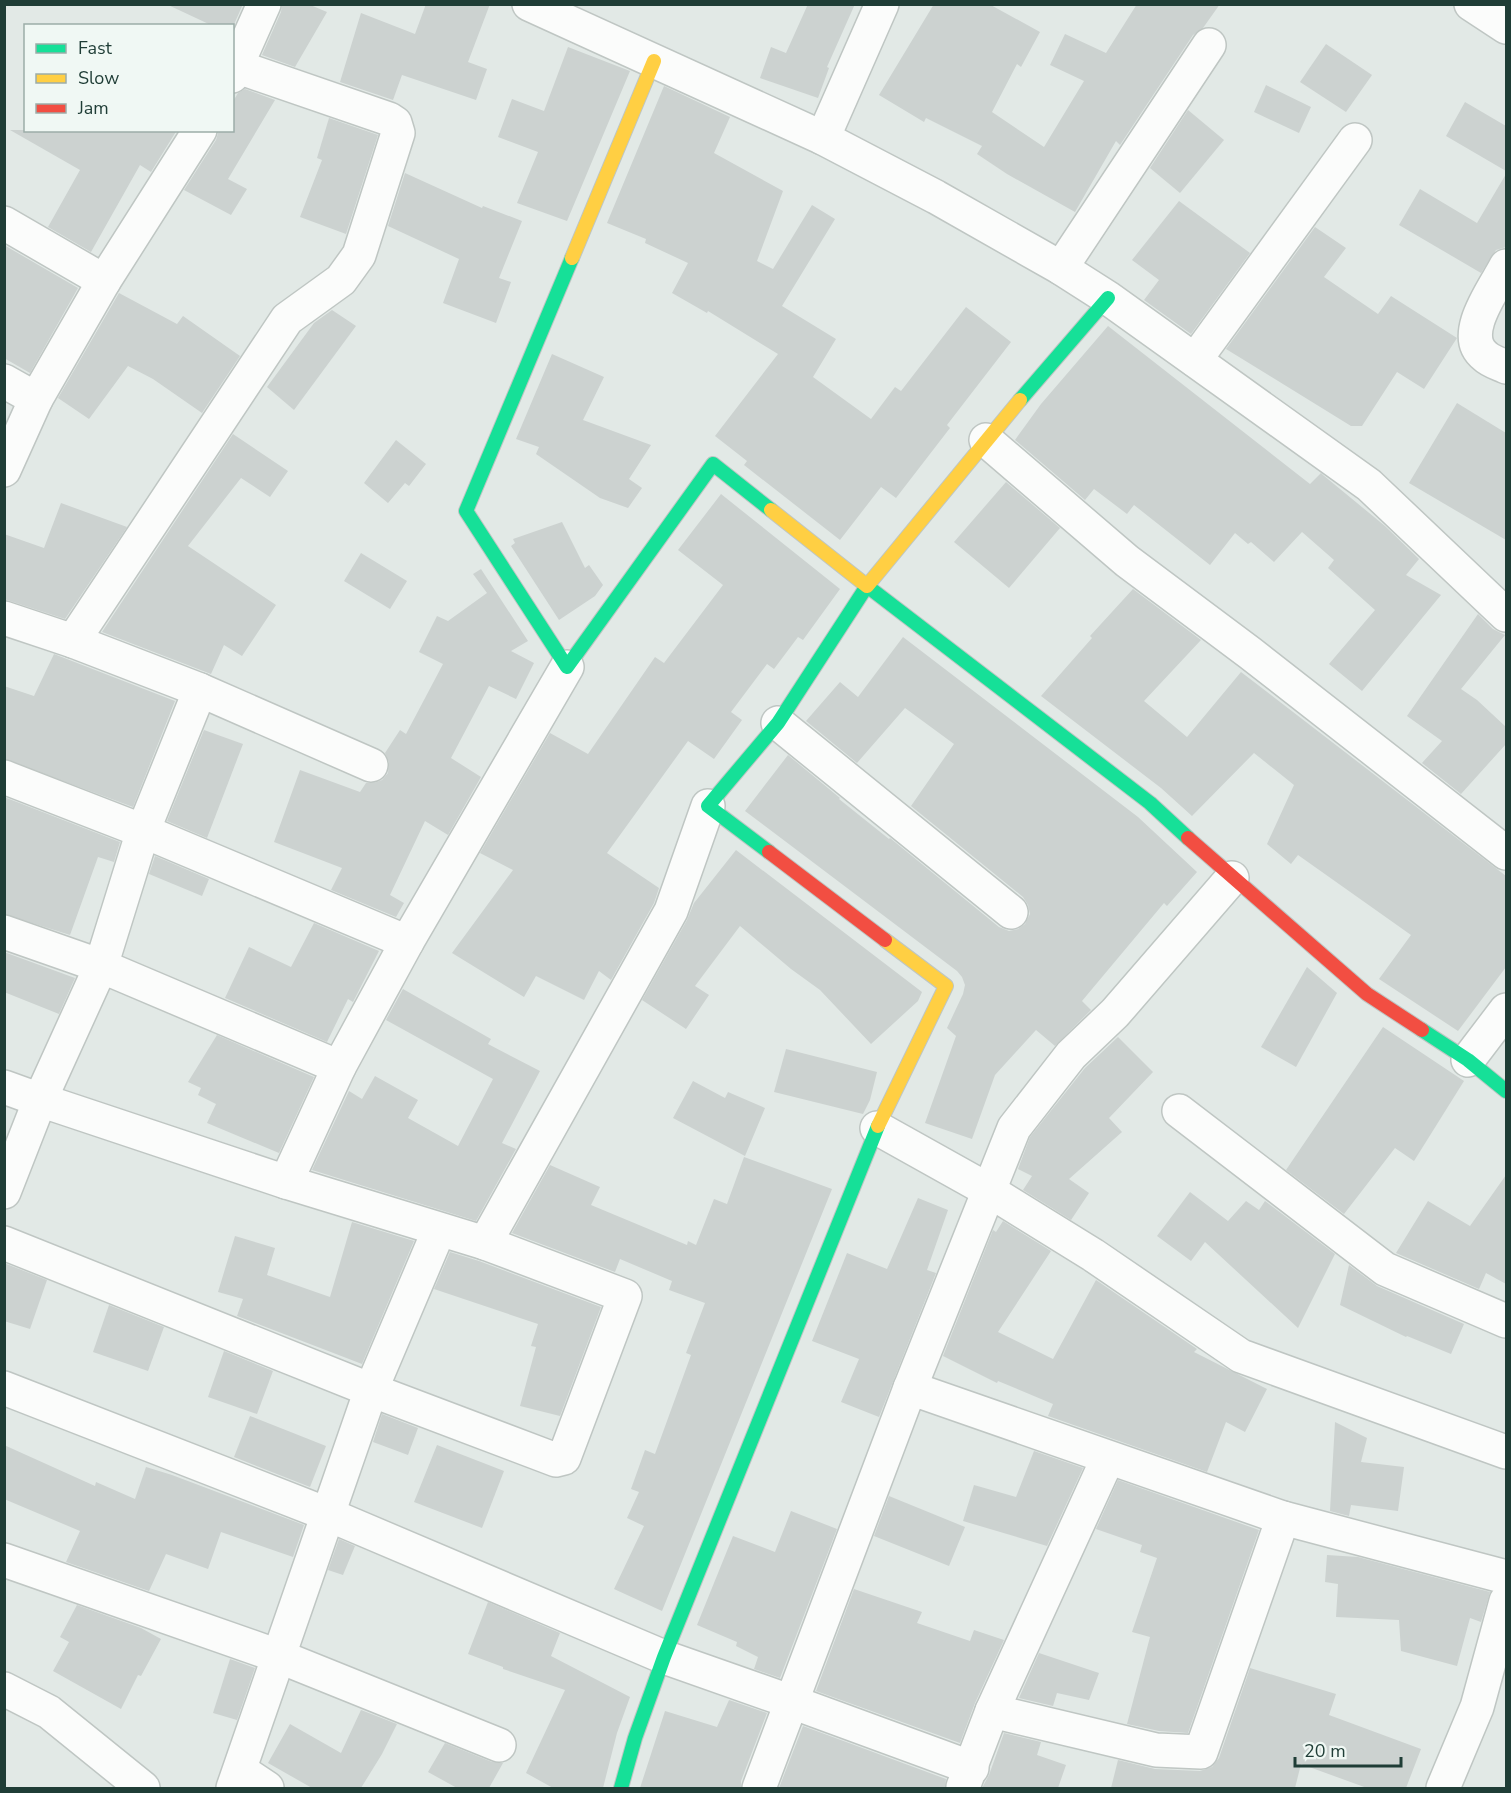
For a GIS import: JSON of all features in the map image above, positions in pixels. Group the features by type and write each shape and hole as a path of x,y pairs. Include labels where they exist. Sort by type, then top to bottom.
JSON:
{"street":[{"path":"73,641 287,319 341,280 350,270 359,255 398,133 395,123 389,119 235,72 264,4"},
{"path":"529,4 823,138 936,197 1061,268 1108,298 1369,485 1506,615"},
{"path":"823,138 882,4"},
{"path":"1471,4 1506,27"},
{"path":"1061,268 1209,45"},
{"path":"567,667 466,511 654,61"},
{"path":"4,470 36,399 104,281 199,132"},
{"path":"1195,360 1355,140"},
{"path":"4,223 104,281"},
{"path":"1506,266 1478,319 1474,333 1476,347 1485,357 1506,367"},
{"path":"485,1243 671,911 708,806 778,723 867,586 1108,298"},
{"path":"4,381 36,399"},
{"path":"986,441 1127,561 1250,653 1506,853"},
{"path":"286,1182 339,1067 407,942 567,667 713,464 1150,804 1367,994 1468,1060 1506,1091"},
{"path":"4,618 73,641 200,690 371,765"},
{"path":"4,1192 40,1100 101,966 143,831 200,690"},
{"path":"778,723 1011,912"},
{"path":"4,777 143,831 407,942"},
{"path":"621,1788 635,1738 664,1657 877,1128 946,986 708,806"},
{"path":"759,1788 910,1388 1014,1128 1071,1055 1115,1013 1232,878"},
{"path":"4,932 101,966 339,1067"},
{"path":"1468,1060 1506,1010"},
{"path":"4,1087 286,1182 485,1243 624,1296 564,1458 556,1460 371,1390 4,1243"},
{"path":"1179,1111 1378,1264 1506,1322"},
{"path":"877,1128 988,1190 1094,1256 1241,1356 1506,1452"},
{"path":"267,1788 236,1779 371,1390 439,1230"},
{"path":"4,1388 327,1514 664,1657 792,1701 967,1778 992,1711 1108,1458"},
{"path":"910,1388 1283,1518 1506,1577"},
{"path":"992,1711 1156,1750 1201,1752 1283,1518"},
{"path":"4,1560 278,1656 499,1744"},
{"path":"1443,1788 1476,1707 1506,1601"},
{"path":"4,1689 49,1712 143,1788"}],"building":[{"path":"166,4 243,4 234,24 209,24"},
{"path":"282,4 308,4 327,12 295,67 262,55 281,12"},
{"path":"426,4 490,4 468,62 487,69 476,100 402,75 393,100 340,82 361,13 415,34"},
{"path":"808,4 855,4 827,67 829,68 818,98 760,78 771,47 786,53"},
{"path":"934,4 989,4 1040,32 1021,67 1017,64 992,112 1044,147 1084,81 1050,65 1065,34 1106,53 1137,4 1220,4 1203,28 1193,35 1120,145 1116,141 1075,212 1007,174 977,154 982,146 926,118 924,122 879,95"},
{"path":"1326,44 1372,75 1346,112 1300,82"},
{"path":"568,47 630,71 567,221 517,203 538,152 498,137 512,99 544,111"},
{"path":"1266,85 1311,107 1299,133 1254,112"},
{"path":"664,86 730,117 714,153 783,191 757,261 773,269 812,205 835,219 782,306 836,339 813,377 871,419 895,387 901,391 966,307 1011,342 947,425 950,428 896,498 881,487 840,540 744,465 747,461 715,436 778,354 708,311 707,313 672,293 688,263 645,243 646,239 607,223"},
{"path":"245,89 275,100 228,179 247,189 231,215 184,190 216,140 218,132 234,132 234,100 238,93"},
{"path":"1465,102 1506,126 1506,171 1446,136"},
{"path":"1188,110 1224,140 1180,193 1150,168"},
{"path":"329,118 378,135 346,234 300,217 322,160 317,158"},
{"path":"10,130 24,130 24,132 176,132 151,172 140,165 91,252 48,227 80,170"},
{"path":"405,173 482,208 483,206 522,221 499,278 511,282 496,323 443,303 459,259 388,226"},
{"path":"1506,174 1506,247 1496,250 1481,273 1399,225 1420,189 1477,223"},
{"path":"1179,201 1250,253 1191,334 1144,300 1159,280 1132,260"},
{"path":"1315,227 1346,248 1324,277 1378,314 1391,296 1457,338 1424,389 1397,372 1362,426 1351,426 1226,349"},
{"path":"4,245 78,288 30,373 4,358"},
{"path":"119,293 177,324 183,316 240,356 202,413 153,379 128,366 89,419 58,398"},
{"path":"332,310 356,326 294,410 267,387 314,323"},
{"path":"1108,326 1310,484 1321,473 1385,526 1419,559 1406,575 1441,595 1362,691 1329,664 1375,610 1328,568 1334,560 1302,532 1274,562 1251,542 1248,544 1235,533 1210,565 1134,505 1127,514 1094,489 1085,500 1015,440 1041,404"},
{"path":"552,354 604,377 583,420 651,445 629,479 642,488 628,508 600,498 536,454 539,447 516,439"},
{"path":"1457,403 1506,433 1506,540 1409,483"},
{"path":"233,434 288,471 270,497 241,478 188,546 276,605 242,656 224,645 211,674 102,632"},
{"path":"396,440 426,464 409,486 405,483 388,503 364,483"},
{"path":"1006,482 1060,528 1009,588 954,542"},
{"path":"721,494 840,589 803,640 798,637 774,669 767,664 731,712 742,720 714,759 688,741 607,853 659,888 654,903 611,980 599,971 584,1000 536,976 524,997 452,953 513,870 480,853 550,733 588,754 655,657 664,663 723,585 678,550"},
{"path":"61,503 127,527 65,619 4,599 4,534 44,548"},
{"path":"562,522 585,568 589,565 603,585 595,596 559,620 511,546 515,543 513,539"},
{"path":"361,553 407,581 390,609 344,581"},
{"path":"481,569 528,641 511,651 534,663 516,699 489,686 451,758 481,777 448,835 425,821 390,895 404,903 396,917 331,890 342,868 274,842 300,770 360,792 366,783 382,780 388,773 389,762 385,753 400,730 406,734 443,664 419,652 437,616 448,621 487,593 473,574"},
{"path":"1133,589 1201,640 1144,701 1187,737 1241,672 1506,876 1506,967 1458,1031 1379,979 1411,935 1298,855 1291,864 1267,844 1294,785 1254,753 1192,816 1161,788 1041,696 1092,638 1090,636"},
{"path":"1478,614 1493,629 1505,635 1461,689 1477,700 1506,727 1506,744 1461,794 1422,763 1442,741 1407,716"},
{"path":"903,637 1138,817 1197,872 1167,906 1164,903 1082,1001 1091,1010 1055,1046 1036,1030 995,1075 972,1139 925,1123 956,1036 947,1028 963,994 965,985 962,977 745,811 788,755 839,799 999,927 1009,931 1025,924 1030,914 1023,897 911,806 954,744 905,708 857,763 806,721 840,682 858,697"},
{"path":"54,654 175,701 133,807 4,759 4,686 34,696"},
{"path":"204,730 243,744 207,838 167,821"},
{"path":"4,797 120,842 114,862 98,857 70,935 4,914"},
{"path":"736,850 922,992 918,1001 871,1044 820,990 740,926 695,986 709,995 686,1029 642,1000 687,920 694,903"},
{"path":"155,856 209,879 202,896 149,874"},
{"path":"314,923 379,951 353,1002 348,999 327,1042 225,998 249,947 291,967"},
{"path":"4,952 75,978 59,1014 4,992"},
{"path":"1307,967 1337,993 1296,1067 1261,1047"},
{"path":"403,989 491,1039 488,1044 540,1071 502,1143 516,1149 476,1221 312,1170 349,1091 362,1099 375,1076 418,1100 408,1118 458,1146 493,1079 386,1020"},
{"path":"1383,1027 1464,1081 1414,1161 1395,1148 1344,1214 1286,1170"},
{"path":"217,1035 314,1077 279,1153 207,1123 216,1104 198,1095 201,1088 188,1082"},
{"path":"1118,1037 1153,1072 1109,1118 1122,1132 1069,1179 1089,1193 1071,1220 1023,1190 1032,1176 1018,1169 1030,1137 1085,1068"},
{"path":"786,1049 877,1072 870,1100 863,1114 774,1092"},
{"path":"693,1081 725,1098 728,1092 765,1108 745,1156 673,1118"},
{"path":"744,1157 832,1189 662,1611 614,1589 644,1526 627,1518 639,1492 631,1489 645,1450 655,1454 691,1355 686,1353 705,1303 669,1290 672,1281 620,1259 615,1272 512,1233 550,1165 600,1187 591,1205 687,1245 688,1241 696,1245 714,1199 727,1204"},
{"path":"1506,1175 1506,1284 1486,1273 1479,1289 1396,1253 1428,1201 1470,1226"},
{"path":"1190,1192 1228,1221 1246,1201 1259,1210 1265,1201 1335,1254 1298,1328 1205,1242 1191,1261 1157,1236"},
{"path":"918,1198 948,1210 927,1270 936,1273 879,1417 841,1402 859,1359 812,1341 847,1253 887,1269"},
{"path":"1003,1221 1051,1251 998,1332 1053,1359 1096,1280 1197,1349 1194,1352 1267,1389 1245,1432 1226,1422 1207,1472 1048,1416 1053,1404 998,1381 997,1383 943,1356 993,1230 996,1232"},
{"path":"352,1222 414,1241 362,1364 237,1316 243,1299 218,1292 235,1236 275,1248 267,1275 330,1297"},
{"path":"450,1252 601,1307 560,1416 520,1406 536,1347 531,1346 538,1324 434,1289"},
{"path":"4,1263 47,1280 30,1329 4,1321"},
{"path":"1349,1265 1377,1286 1464,1324 1451,1354 1406,1337 1340,1305"},
{"path":"109,1305 164,1327 148,1371 93,1352"},
{"path":"224,1351 273,1371 257,1414 208,1397"},
{"path":"382,1414 418,1428 408,1455 373,1442"},
{"path":"250,1416 326,1446 310,1487 234,1457"},
{"path":"1335,1422 1367,1438 1361,1462 1404,1467 1398,1511 1351,1505 1349,1516 1330,1511"},
{"path":"4,1445 95,1486 96,1482 135,1499 146,1467 304,1525 293,1557 221,1532 208,1569 166,1554 149,1591 66,1562 80,1531 4,1499"},
{"path":"437,1445 504,1471 482,1528 414,1502"},
{"path":"1034,1451 1083,1468 1047,1546 963,1521 974,1485 1016,1497"},
{"path":"1118,1480 1259,1530 1188,1733 1159,1731 1127,1724 1150,1637 1132,1632 1157,1558 1140,1552 1142,1545 1096,1529"},
{"path":"889,1496 965,1527 949,1566 874,1536"},
{"path":"791,1511 837,1529 780,1678 754,1669 758,1657 736,1646 737,1642 697,1625 733,1536 775,1552"},
{"path":"339,1539 355,1546 343,1575 328,1570"},
{"path":"1327,1555 1358,1557 1490,1592 1481,1622 1470,1618 1457,1666 1401,1651 1399,1620 1336,1617 1338,1584 1325,1582"},
{"path":"854,1589 922,1612 917,1623 970,1641 974,1630 1004,1640 975,1703 960,1743 816,1691"},
{"path":"488,1602 560,1633 551,1656 630,1697 617,1733 603,1788 553,1788 526,1773 565,1690 503,1669 503,1667 468,1654"},
{"path":"77,1605 141,1628 161,1639 141,1676 138,1675 121,1709 53,1671 69,1642 60,1637"},
{"path":"1039,1653 1099,1673 1089,1700 1057,1693 1053,1706 1019,1698"},
{"path":"230,1659 255,1668 237,1720 213,1713"},
{"path":"1250,1668 1336,1694 1329,1715 1421,1749 1406,1788 1367,1788 1301,1764 1295,1788 1111,1788 1118,1760 1155,1769 1200,1771 1212,1767 1219,1758"},
{"path":"729,1700 767,1713 741,1781 741,1788 640,1788 665,1711 717,1727"},
{"path":"361,1710 397,1724 361,1788 312,1788 268,1763 290,1724 341,1753"},
{"path":"803,1726 946,1779 945,1788 779,1788"},
{"path":"1004,1733 1041,1742 1037,1755 1066,1765 1058,1788 982,1788"},
{"path":"445,1743 492,1762 503,1763 489,1788 457,1788 428,1772"}],"traffic: fast":[{"path":"572,258 466,511 567,667 713,464 771,510"},
{"path":"1020,400 1108,298"},
{"path":"769,852 708,806 778,723 867,586 1150,803 1188,838"},
{"path":"1422,1030 1468,1060 1506,1091"},
{"path":"621,1788 635,1738 664,1657 878,1126"}],"traffic: slow":[{"path":"572,258 654,61"},
{"path":"771,510 867,586 1020,400"},
{"path":"878,1126 946,986 885,940"}],"traffic: jam":[{"path":"1188,838 1367,994 1422,1030"},
{"path":"769,852 885,940"}]}
